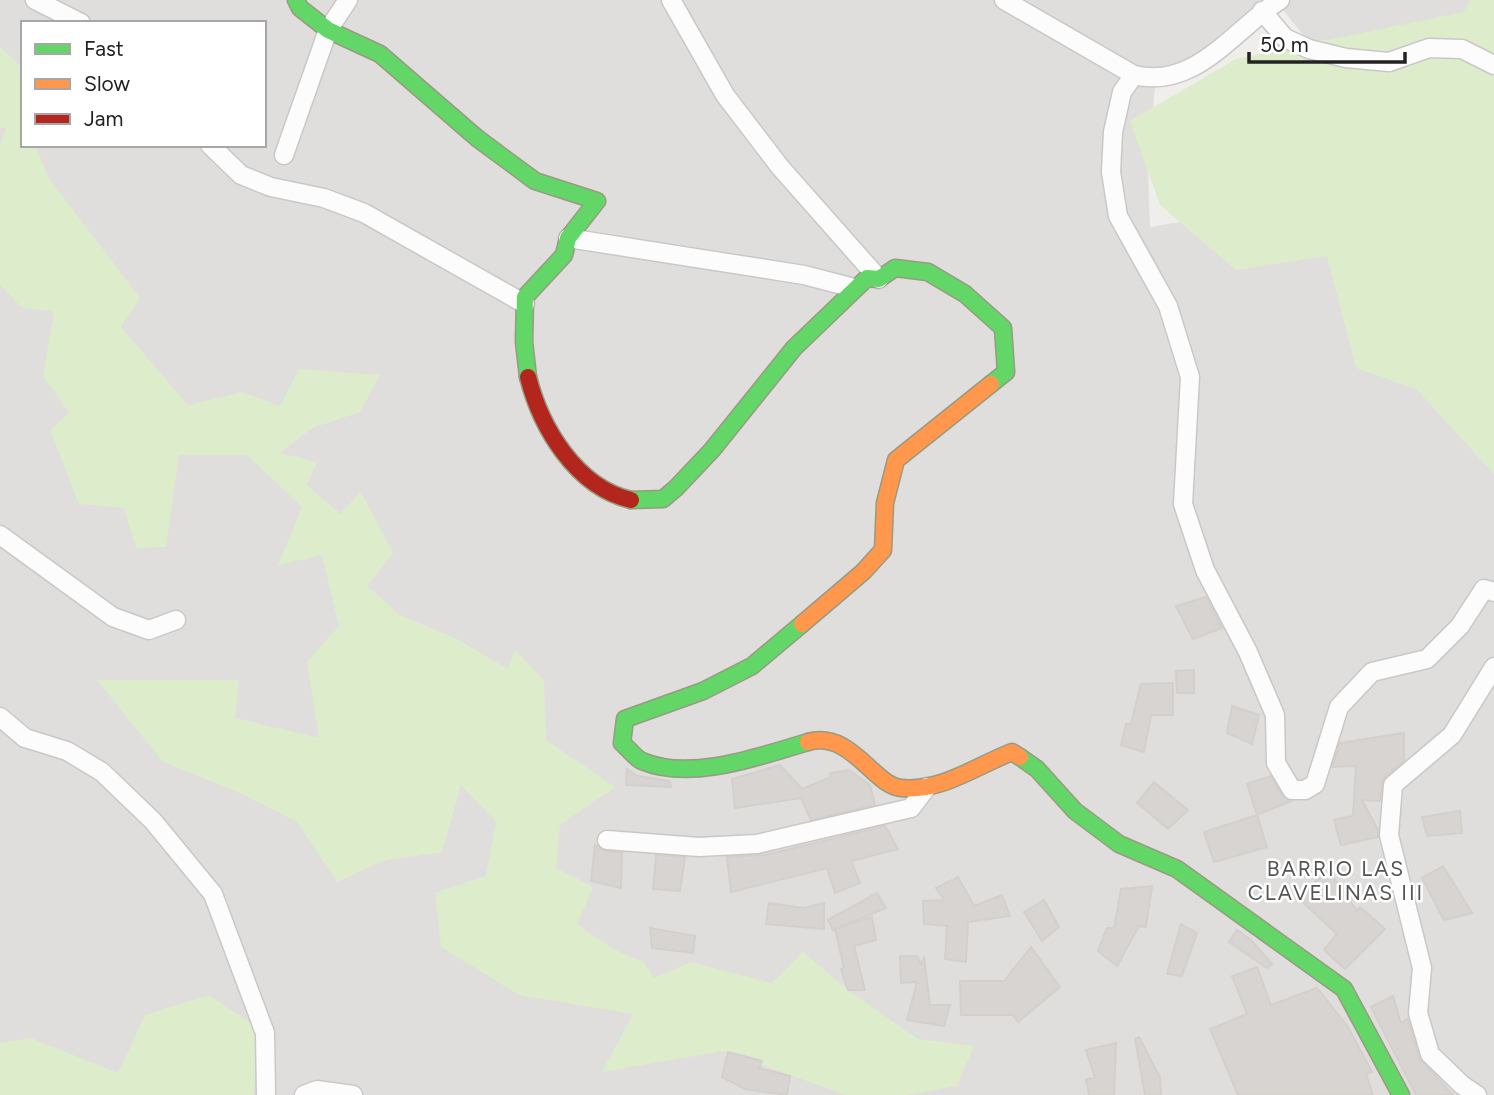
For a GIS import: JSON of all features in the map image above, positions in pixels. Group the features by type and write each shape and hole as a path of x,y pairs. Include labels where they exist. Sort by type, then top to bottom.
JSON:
{"street":[{"path":"35,0 77,21"},
{"path":"296,0 300,8 328,30 380,54 477,138 535,181 597,201 568,238 564,255 525,297 524,347 531,386 550,431 574,465 597,486 634,501 663,499 727,433 783,361 867,278 879,279 895,268 928,272 965,294 1003,328 1006,372 896,460 885,503 883,550 863,572 752,666 703,691 625,719 622,743 641,761 681,768 727,765 815,740 838,743 898,788 938,786 980,764 1012,752 1037,769 1075,811 1119,844 1177,869 1343,989 1401,1095"},
{"path":"284,155 328,30 348,0"},
{"path":"671,0 725,95 780,167 879,279"},
{"path":"1003,0 1134,75 1151,79 1181,72 1213,58 1262,11 1280,0"},
{"path":"1262,11 1285,38 1309,49 1346,58 1390,62 1429,48 1462,49 1494,65"},
{"path":"1134,75 1122,92 1113,132 1111,172 1118,216 1168,306 1191,377 1183,504 1205,570 1248,652 1275,715 1276,763 1292,790 1305,790 1315,784 1339,706 1372,671 1427,659 1460,626 1485,589 1494,592"},
{"path":"212,147 241,174 271,187 324,198 364,213 525,304"},
{"path":"568,238 804,275 854,288"},
{"path":"0,535 113,617 149,630 176,621"},
{"path":"1477,1095 1462,1085 1430,1054 1418,1013 1422,968 1389,835 1393,785 1452,735 1494,667"},
{"path":"0,717 25,738 67,751 102,772 153,821 213,894 265,1033 266,1095"},
{"path":"607,841 699,847 757,844 911,808 927,787"},
{"path":"304,1095 317,1090 353,1095"}],"shaded area":[{"path":"0,0 1273,0 1205,53 1156,73 1148,170 1150,227 1235,213 1320,217 1494,416 1494,1095 0,1095"},
{"path":"1275,0 1494,0 1494,78 1375,39 1308,41"}],"green space":[{"path":"1471,0 1494,0 1494,474 1416,389 1356,368 1327,256 1236,270 1160,205 1130,121 1236,59 1463,12"},
{"path":"0,47 21,66 21,147 36,147 48,177 140,298 121,327 188,405 243,392 280,406 299,369 380,375 360,412 312,428 280,453 317,462 307,485 340,514 361,492 393,553 367,586 400,615 457,639 508,669 515,650 544,680 546,740 615,787 560,825 556,868 593,887 577,924 613,949 644,962 654,978 691,962 772,983 803,952 853,994 918,1039 974,1046 957,1086 907,1095 846,1095 723,1051 602,1072 633,1014 519,995 441,947 435,893 486,876 496,822 461,785 442,852 382,861 337,882 297,822 242,794 162,761 97,680 239,680 235,718 319,738 307,662 339,626 322,555 278,565 302,507 247,455 179,455 166,547 136,548 124,508 79,504 50,430 69,413 43,376 54,311 22,308 0,285 0,145 6,128 0,128"},
{"path":"209,995 265,1033 253,1095 0,1095 0,1043 31,1038 118,1073 145,1015"}],"building":[{"path":"1206,597 1222,628 1193,639 1176,606"},
{"path":"1194,670 1194,693 1177,693 1176,671"},
{"path":"1173,683 1173,715 1151,715 1144,752 1121,745 1126,724 1131,724 1141,684"},
{"path":"1232,706 1259,715 1252,744 1227,733"},
{"path":"1404,733 1404,761 1383,779 1380,801 1362,800 1378,830 1378,837 1341,845 1334,820 1353,816 1356,766 1332,767 1340,743"},
{"path":"780,765 802,789 831,777 830,773 849,770 870,785 875,805 811,820 801,798 735,808 732,779"},
{"path":"627,769 638,776 669,781 671,787 626,785"},
{"path":"1271,776 1283,796 1291,801 1257,815 1247,784"},
{"path":"1154,782 1188,810 1168,829 1137,803"},
{"path":"1460,811 1462,833 1427,836 1422,817"},
{"path":"1257,815 1267,847 1214,862 1204,832"},
{"path":"885,826 898,849 851,861 860,883 835,893 827,868 731,892 727,857 765,855"},
{"path":"595,845 605,851 622,853 621,888 591,881"},
{"path":"656,855 685,857 680,891 653,889"},
{"path":"1443,866 1472,913 1444,920 1422,878"},
{"path":"1329,871 1357,911 1360,907 1385,929 1345,969 1324,950 1337,934 1296,896"},
{"path":"958,877 974,906 1002,895 1010,916 968,922 966,962 945,959 947,926 924,924 923,901 944,900 936,888"},
{"path":"1152,886 1146,927 1139,926 1117,966 1098,951 1107,928 1114,928 1121,889"},
{"path":"877,893 886,908 833,930 828,920"},
{"path":"1044,900 1059,927 1042,941 1024,912"},
{"path":"769,903 804,908 824,903 824,929 766,924"},
{"path":"872,917 876,940 854,946 865,990 848,990 841,969 844,968 835,929"},
{"path":"1181,924 1197,933 1182,976 1167,974"},
{"path":"650,928 695,936 693,953 652,948"},
{"path":"1237,930 1251,940 1272,964 1267,968 1229,942"},
{"path":"1031,947 1060,987 1018,1022 1013,1015 961,1015 960,981 1004,981"},
{"path":"900,956 917,956 921,964 924,958 930,1005 950,1005 944,1026 907,1020 917,982 901,983"},
{"path":"1257,967 1271,1005 1317,988 1348,1027 1372,1072 1366,1074 1373,1095 1238,1095 1210,1029 1247,1014 1232,976"},
{"path":"1393,996 1401,1023 1407,1019 1410,1026 1419,1058 1453,1095 1416,1095 1371,1007"},
{"path":"1139,1037 1160,1077 1161,1095 1145,1095 1135,1039"},
{"path":"1116,1043 1114,1095 1089,1095 1086,1079 1095,1078 1086,1050"},
{"path":"728,1052 762,1061 759,1068 790,1076 787,1095 745,1089 722,1077"}],"traffic: fast":[{"path":"296,0 300,8 328,30 380,54 477,138 535,181 597,201 568,238 564,255 525,297 524,342 528,377"},
{"path":"631,500 663,499 676,488 712,450 794,348 867,278 879,279 895,268 928,272 965,294 1003,328 1006,372 991,384"},
{"path":"802,624 752,666 703,691 625,719 622,743 642,761 661,767 682,769 725,765 808,742"},
{"path":"1020,757 1037,769 1075,811 1119,844 1177,869 1344,989 1401,1095"}],"traffic: slow":[{"path":"802,624 863,572 883,550 885,503 896,460 991,384"},
{"path":"808,742 823,740 837,744 849,750 891,785 901,788 944,782 1012,752 1020,757"}],"traffic: jam":[{"path":"528,377 542,416 564,453 594,482 611,493 631,500"}],"district":[{"name":"BARRIO LAS CLAVELINAS III","path":"1336,880"}]}
